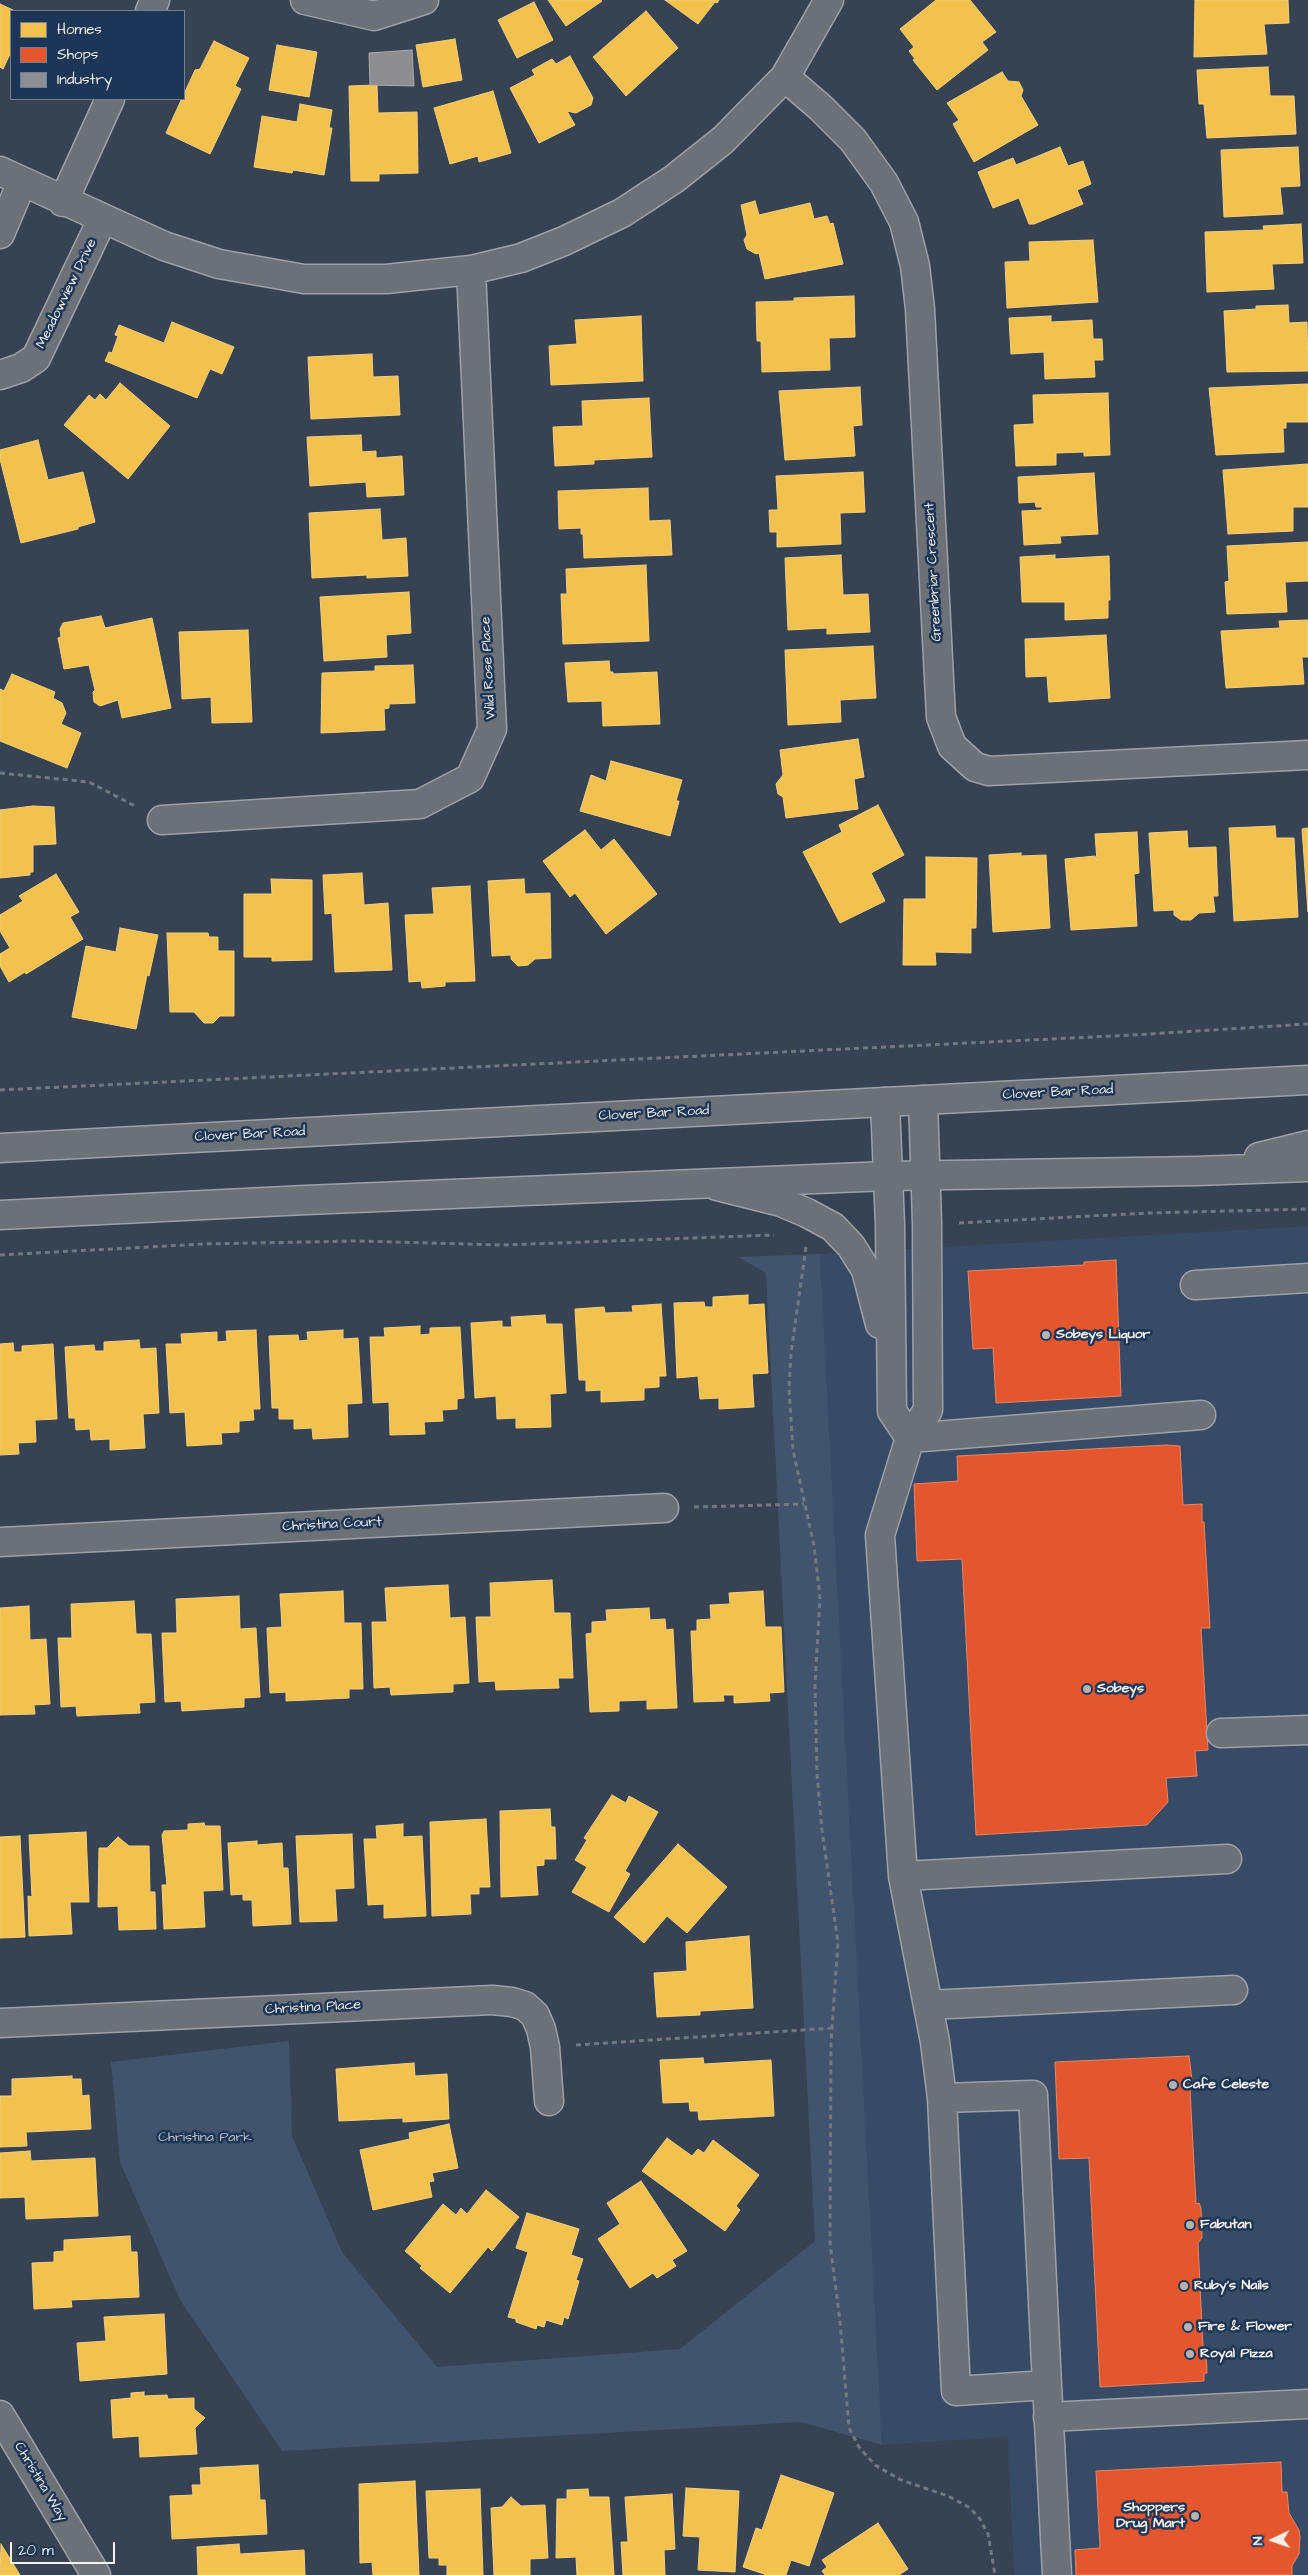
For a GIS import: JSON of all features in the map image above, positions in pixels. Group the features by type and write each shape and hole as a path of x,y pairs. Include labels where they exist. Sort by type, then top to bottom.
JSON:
{"street":[{"path":"305,0 374,16 424,0"},
{"path":"0,234 11,177 102,220 164,246 219,264 304,279 386,280 471,270 521,258 564,241 622,213 674,179 723,140 785,77 829,0"},
{"name":"Greenbriar Crescent","path":"785,77 821,108 853,140 884,183 904,222 915,266 920,309 941,717 952,746 975,767 990,771 1308,755"},
{"path":"64,202 110,100"},
{"name":"Meadowview Drive","path":"0,375 21,368 36,358 102,220"},
{"name":"Wild Rose Place","path":"162,820 420,804 470,778 492,729 471,270"},
{"name":"Clover Bar Road","path":"0,1148 1308,1080"},
{"path":"923,1100 928,1410 910,1438 880,1535 903,1876 928,2005 942,2098 956,2391 1047,2385"},
{"path":"885,1102 892,1412 910,1438"},
{"path":"1197,1171 1308,1145"},
{"path":"0,1215 316,1199 888,1176 1197,1171 1308,1167"},
{"path":"708,1184 781,1202 807,1212 833,1228 851,1246 866,1270 891,1365"},
{"path":"1195,1284 1308,1278"},
{"path":"910,1438 1201,1415"},
{"name":"Christina Court","path":"0,1542 664,1508"},
{"path":"1220,1733 1308,1730"},
{"path":"903,1876 1227,1859"},
{"path":"928,2005 1233,1990"},
{"name":"Christina Place","path":"0,2023 492,2000 512,2002 525,2006 535,2015 542,2028 549,2101"},
{"path":"942,2098 1033,2096 1057,2575"},
{"path":"1048,2417 1308,2404"},
{"name":"Christina Way","path":"0,2415 96,2575"}],"path":[{"path":"0,773 89,782 162,820"},
{"path":"0,1090 1133,1035 1308,1024"},
{"path":"971,1222 1148,1213 1308,1209"},
{"path":"0,1255 212,1244 356,1241 503,1246 778,1235"},
{"path":"806,1243 791,1353 789,1388 793,1450 814,1546 820,1598 814,1723 822,1830 838,1943 833,2028 829,2178 830,2243 840,2321 849,2428 859,2448 875,2465 901,2480 948,2496 970,2508 980,2519 988,2534 995,2575"},
{"path":"664,1508 804,1504"},
{"path":"545,2047 833,2028"}],"shaded area":[{"path":"1308,1226 1308,2575 1014,2575 1008,2437 882,2445 820,1254"}],"green space":[{"name":"Christina Park","path":"820,1254 882,2445 801,2422 282,2451 180,2300 120,2162 111,2062 289,2041 292,2136 342,2252 437,2367 680,2349 815,2241 766,1273 738,1257"}],"building: Homes":[{"path":"548,0 601,0 602,1 566,26"},
{"path":"665,0 719,0 717,3 715,2 698,24"},
{"path":"936,0 970,0 996,32 982,42 988,50 937,90 913,60 915,59 909,51 914,47 900,29"},
{"path":"1195,0 1288,0 1289,23 1264,24 1267,54 1194,57"},
{"path":"534,2 553,40 517,58 498,20"},
{"path":"0,4 13,10 10,10 10,54 3,69 0,67"},
{"path":"646,11 678,48 626,96 593,57"},
{"path":"455,39 462,80 423,87 416,45"},
{"path":"214,41 249,58 235,86 241,89 210,154 166,133 181,100 185,100 185,92 195,70 200,69"},
{"path":"277,45 317,52 309,97 269,90"},
{"path":"570,56 593,98 591,105 576,113 567,111 575,125 539,143 510,88 535,75 532,70 552,59 556,64"},
{"path":"1268,67 1270,96 1294,96 1296,134 1207,138 1204,104 1199,104 1197,70"},
{"path":"1002,72 1008,81 1019,82 1023,90 1021,96 1038,125 974,162 953,124 959,120 947,103"},
{"path":"377,85 378,113 417,112 418,173 379,174 379,181 351,181 349,86"},
{"path":"493,91 511,153 479,162 478,156 450,164 434,108"},
{"path":"300,104 332,110 329,128 332,128 324,175 293,170 292,173 254,167 262,116 297,122"},
{"path":"1060,147 1068,166 1083,161 1091,184 1077,190 1083,204 1034,224 1029,224 1019,198 993,208 978,172 1013,158 1016,165"},
{"path":"1298,147 1300,186 1280,187 1283,214 1224,217 1221,150"},
{"path":"755,201 759,215 810,203 814,219 827,216 830,224 833,223 843,264 765,279 759,253 756,254 747,249 744,240 747,235 741,205"},
{"path":"1301,224 1303,263 1272,264 1274,289 1207,292 1205,232 1264,230 1263,226"},
{"path":"1093,240 1098,302 1007,308 1005,262 1030,261 1029,242"},
{"path":"854,296 855,337 829,338 830,370 762,372 761,341 757,341 756,302 794,301 794,298"},
{"path":"1288,305 1289,323 1307,322 1308,371 1227,372 1224,311 1256,309 1256,306"},
{"path":"641,316 643,381 551,385 549,346 577,344 575,320"},
{"path":"1051,316 1051,322 1092,320 1093,339 1102,339 1103,360 1094,360 1095,377 1045,379 1044,352 1011,354 1009,318"},
{"path":"172,322 234,347 222,374 210,369 197,398 105,361 109,352 112,353 118,336 115,335 119,325 164,343"},
{"path":"372,354 373,377 398,376 400,415 311,419 308,357"},
{"path":"120,383 170,426 128,479 64,425 89,395 95,400 100,394 106,400"},
{"path":"1308,384 1308,422 1286,422 1286,428 1283,428 1284,452 1216,455 1209,388"},
{"path":"860,387 862,425 853,426 855,456 785,460 779,391"},
{"path":"1108,393 1110,455 1084,456 1084,452 1056,453 1056,465 1016,466 1014,425 1034,424 1033,395"},
{"path":"649,398 652,457 594,460 594,464 555,466 553,427 583,426 582,401"},
{"path":"361,435 362,452 376,451 376,458 402,456 404,495 367,497 366,482 310,486 307,437"},
{"path":"38,440 48,480 83,472 95,522 78,527 78,529 21,543 0,459 0,450"},
{"path":"1308,464 1308,507 1293,507 1293,531 1228,534 1223,470"},
{"path":"863,472 865,512 840,513 841,544 777,547 777,532 770,532 769,510 778,510 776,476"},
{"path":"1094,473 1098,534 1060,536 1061,543 1024,545 1022,511 1042,510 1042,507 1036,507 1035,502 1019,503 1018,477"},
{"path":"648,488 649,521 670,520 672,555 584,558 581,528 559,529 558,491"},
{"path":"380,509 382,540 406,538 408,576 367,578 367,575 312,578 309,513"},
{"path":"1308,542 1308,581 1285,582 1287,612 1227,614 1225,582 1229,581 1227,546"},
{"path":"841,555 843,595 868,594 870,632 827,634 827,628 788,630 785,558"},
{"path":"1055,555 1055,559 1109,556 1110,600 1108,600 1108,618 1065,620 1065,602 1022,602 1020,557"},
{"path":"646,565 649,641 563,644 561,594 567,594 566,569"},
{"path":"409,592 411,633 386,635 387,657 324,661 320,597"},
{"path":"101,616 105,628 152,618 171,708 122,718 118,700 100,706 94,702 93,692 95,690 89,665 64,669 58,638 61,637 60,629 63,623"},
{"path":"1308,620 1308,657 1302,657 1304,684 1226,688 1221,631 1280,628 1279,621"},
{"path":"248,630 252,722 212,723 211,697 182,699 179,632"},
{"path":"1106,635 1110,698 1049,702 1047,676 1026,677 1025,639"},
{"path":"873,646 876,698 840,700 841,722 788,725 785,650"},
{"path":"609,661 610,672 613,672 613,674 657,672 660,724 603,726 602,701 568,702 565,663"},
{"path":"413,665 415,703 389,704 389,708 384,709 385,730 321,733 322,673 375,671 375,666"},
{"path":"12,674 55,692 53,698 62,703 66,713 61,724 81,733 67,768 0,741 0,689 4,691"},
{"path":"858,739 864,777 854,779 858,809 786,818 783,797 778,794 776,784 783,775 780,750"},
{"path":"611,761 682,780 670,836 580,811 591,775 606,781"},
{"path":"878,805 904,855 871,873 885,901 840,923 803,852 842,832 839,825"},
{"path":"33,806 54,807 56,844 33,845 33,872 30,872 30,875 0,878 0,810"},
{"path":"1275,826 1276,838 1294,838 1298,917 1234,921 1229,828"},
{"path":"1308,828 1308,912 1302,829"},
{"path":"585,830 601,850 614,839 657,894 606,934 575,893 570,897 543,861"},
{"path":"1187,831 1188,848 1216,847 1218,896 1213,896 1215,912 1199,913 1191,920 1181,920 1174,915 1174,910 1154,911 1149,833"},
{"path":"1137,832 1139,873 1134,874 1137,926 1071,930 1065,859 1095,856 1097,861 1095,834"},
{"path":"1021,853 1021,856 1046,855 1050,928 993,932 989,855"},
{"path":"926,857 977,858 976,928 971,928 971,953 935,952 936,965 903,965 904,899 926,899"},
{"path":"362,873 364,905 388,903 392,970 335,972 332,913 325,914 323,875"},
{"path":"56,874 79,912 70,917 83,939 26,974 25,972 9,982 0,966 0,954 10,948 0,931 0,915 23,901 19,896"},
{"path":"271,879 312,880 312,960 272,961 272,957 244,957 244,894 272,894"},
{"path":"524,879 525,894 550,893 551,958 535,959 528,965 518,966 511,959 511,955 492,956 488,881"},
{"path":"470,886 475,981 445,982 445,986 422,988 421,981 409,982 405,915 434,914 432,888"},
{"path":"120,928 158,935 149,976 147,975 136,1029 72,1017 86,946 116,952"},
{"path":"167,933 208,933 209,937 218,937 218,951 234,951 234,1016 220,1016 213,1023 204,1023 194,1012 170,1012"},
{"path":"748,1295 748,1305 764,1304 768,1373 752,1374 754,1407 719,1409 719,1398 700,1399 698,1376 677,1378 674,1303 704,1302 705,1307 713,1307 713,1297"},
{"path":"661,1304 666,1376 659,1376 659,1387 644,1388 644,1400 601,1402 601,1390 586,1391 586,1380 579,1380 575,1309 604,1307 605,1313 633,1312 632,1306"},
{"path":"545,1315 546,1324 562,1324 566,1393 550,1394 551,1427 516,1428 516,1418 497,1419 496,1396 475,1398 471,1323 502,1321 502,1327 512,1327 511,1317"},
{"path":"420,1326 420,1335 430,1334 430,1328 460,1327 464,1398 457,1399 457,1409 442,1410 443,1421 424,1422 425,1434 390,1435 389,1402 373,1403 370,1337 385,1337 384,1328"},
{"path":"256,1330 260,1409 253,1409 254,1420 239,1421 239,1432 221,1433 222,1444 187,1446 185,1412 170,1413 166,1344 182,1344 181,1334 217,1332 217,1342 227,1341 226,1331"},
{"path":"343,1330 343,1339 358,1338 362,1403 347,1404 348,1437 313,1439 312,1428 294,1429 294,1419 279,1419 279,1408 272,1408 269,1336 298,1335 299,1341 308,1340 307,1332"},
{"path":"139,1340 140,1349 156,1348 159,1413 143,1414 145,1448 110,1450 110,1439 91,1440 90,1429 76,1430 75,1418 69,1418 65,1347 94,1345 95,1351 104,1351 104,1342"},
{"path":"13,1343 14,1352 22,1352 22,1346 53,1344 57,1419 35,1420 36,1442 18,1443 19,1454 0,1455 0,1344"},
{"path":"552,1580 554,1613 570,1613 573,1678 558,1678 559,1688 496,1690 495,1681 479,1682 476,1617 491,1617 490,1583"},
{"path":"448,1585 450,1618 465,1617 469,1683 453,1684 453,1692 391,1695 390,1687 374,1688 372,1622 387,1622 385,1588"},
{"path":"343,1591 344,1623 361,1623 363,1689 349,1689 349,1698 286,1701 286,1692 270,1693 267,1628 282,1627 280,1594"},
{"path":"763,1591 765,1627 781,1627 784,1692 769,1693 770,1701 734,1703 734,1695 723,1695 724,1701 694,1702 691,1631 697,1631 697,1620 711,1619 710,1605 730,1604 729,1593"},
{"path":"239,1596 240,1629 256,1628 260,1697 244,1698 244,1707 182,1711 181,1701 165,1702 162,1633 177,1633 176,1599"},
{"path":"134,1601 136,1634 151,1634 155,1702 139,1703 140,1713 77,1716 76,1706 61,1707 58,1638 72,1638 71,1604"},
{"path":"29,1606 30,1640 46,1639 50,1704 34,1705 35,1714 0,1715 0,1608"},
{"path":"649,1608 650,1620 665,1619 666,1630 673,1629 677,1708 647,1709 647,1700 619,1701 619,1711 590,1712 586,1634 592,1633 592,1622 607,1621 606,1610"},
{"path":"612,1795 626,1803 629,1796 658,1812 625,1871 630,1874 609,1912 572,1892 587,1867 575,1860 587,1840 584,1838"},
{"path":"550,1809 551,1827 555,1827 556,1859 544,1859 544,1865 536,1866 538,1895 501,1897 500,1811"},
{"path":"486,1819 490,1887 479,1887 479,1894 470,1894 471,1914 432,1916 430,1822"},
{"path":"204,1823 205,1826 220,1826 223,1890 203,1891 205,1927 164,1929 162,1885 167,1885 162,1835 164,1831 188,1830 188,1824"},
{"path":"403,1824 403,1837 422,1836 426,1916 384,1918 384,1904 368,1905 364,1839 377,1839 376,1826"},
{"path":"86,1832 89,1902 70,1902 72,1934 29,1936 28,1896 32,1897 29,1835"},
{"path":"352,1834 354,1888 335,1889 337,1921 300,1922 296,1836"},
{"path":"20,1836 25,1937 0,1938 0,1837"},
{"path":"118,1837 129,1846 149,1846 150,1892 155,1892 156,1929 119,1930 118,1906 98,1907 99,1848 107,1848"},
{"path":"257,1841 257,1845 282,1843 283,1868 288,1868 291,1924 253,1926 252,1900 243,1900 243,1894 231,1895 228,1843"},
{"path":"678,1844 727,1887 687,1933 667,1916 644,1943 614,1917"},
{"path":"749,1936 753,2008 700,2011 700,2015 657,2017 654,1973 687,1971 686,1942"},
{"path":"703,2058 704,2064 771,2060 774,2116 699,2120 698,2111 690,2111 689,2102 663,2103 660,2060"},
{"path":"414,2063 415,2076 447,2074 449,2119 403,2122 403,2118 339,2121 336,2069"},
{"path":"72,2076 72,2079 81,2079 82,2096 89,2095 91,2129 26,2132 27,2146 0,2147 0,2096 12,2096 12,2079"},
{"path":"449,2124 458,2168 432,2173 434,2181 429,2182 432,2197 373,2210 360,2150 410,2139 409,2133"},
{"path":"667,2138 692,2156 698,2149 704,2153 713,2140 759,2175 736,2206 740,2210 725,2231 642,2171"},
{"path":"30,2151 31,2161 95,2158 98,2216 26,2219 25,2197 0,2198 0,2153"},
{"path":"641,2181 687,2251 672,2260 676,2266 657,2278 653,2273 630,2288 598,2239 620,2224 607,2203"},
{"path":"486,2190 519,2217 492,2251 488,2247 450,2293 420,2268 422,2266 405,2251 443,2204 456,2215 461,2208 467,2214"},
{"path":"527,2213 579,2229 571,2255 583,2259 576,2280 579,2281 568,2319 564,2317 562,2325 546,2320 544,2327 537,2325 536,2329 508,2317 528,2252 516,2248"},
{"path":"130,2236 131,2252 137,2252 139,2297 71,2300 72,2307 34,2309 32,2263 54,2262 54,2252 64,2251 64,2240"},
{"path":"164,2314 167,2374 80,2381 77,2343 106,2341 104,2317"},
{"path":"144,2392 144,2396 167,2395 168,2399 194,2398 194,2409 205,2418 195,2428 197,2454 140,2457 139,2436 113,2438 111,2400 131,2398 131,2393"},
{"path":"258,2465 260,2500 265,2500 267,2534 172,2539 170,2496 193,2495 192,2485 201,2485 200,2468"},
{"path":"781,2475 834,2493 809,2566 791,2560 786,2575 767,2575 743,2567 756,2528 762,2530"},
{"path":"415,2481 419,2575 373,2575 372,2562 360,2563 359,2484"},
{"path":"686,2488 739,2491 735,2572 698,2570 700,2537 683,2536"},
{"path":"480,2489 483,2575 447,2575 447,2565 439,2565 439,2558 429,2558 426,2491"},
{"path":"588,2489 589,2497 609,2497 614,2575 577,2575 576,2557 556,2558 557,2499 567,2499 567,2490"},
{"path":"672,2494 675,2549 664,2550 665,2575 623,2575 621,2542 628,2542 625,2497"},
{"path":"511,2497 521,2506 545,2505 548,2558 530,2559 530,2575 494,2575 491,2508 502,2507"},
{"path":"878,2523 908,2569 899,2575 825,2575 822,2571 827,2567 822,2560"},
{"path":"1,2544 20,2575 0,2575"},
{"path":"239,2544 240,2554 304,2550 305,2575 198,2575 197,2547"}],"building: Shops":[{"name":"Sobeys Liquor","path":"1116,1260 1121,1396 996,1403 993,1348 973,1349 968,1271 1084,1265 1084,1262"},
{"name":"Sobeys","path":"1167,1445 1180,1446 1183,1505 1202,1504 1202,1522 1204,1522 1210,1628 1201,1628 1208,1750 1195,1751 1197,1776 1166,1778 1168,1802 1147,1825 976,1835 962,1559 917,1561 914,1484 958,1481 957,1456"},
{"path":"1189,2056 1193,2088 1190,2089 1196,2204 1199,2203 1201,2208 1202,2238 1198,2243 1203,2348 1206,2348 1207,2373 1204,2373 1204,2381 1100,2387 1089,2158 1059,2159 1055,2062"},
{"name":"Shoppers Drug Mart","path":"1281,2462 1282,2492 1287,2492 1289,2513 1299,2530 1300,2537 1299,2554 1292,2566 1292,2575 1076,2575 1075,2550 1100,2548 1096,2471"}],"building: Industry":[{"path":"412,50 414,86 370,85 369,53"}],"place":[{"name":"Sobeys Liquor","path":"1046,1335"},
{"name":"Sobeys","path":"1087,1689"},
{"name":"Cafe Celeste","path":"1173,2085"},
{"name":"Fabutan","path":"1190,2225"},
{"name":"Ruby's Nails","path":"1184,2286"},
{"name":"Fire & Flower","path":"1188,2327"},
{"name":"Royal Pizza","path":"1190,2354"},
{"name":"Shoppers Drug Mart","path":"1195,2516"}]}
